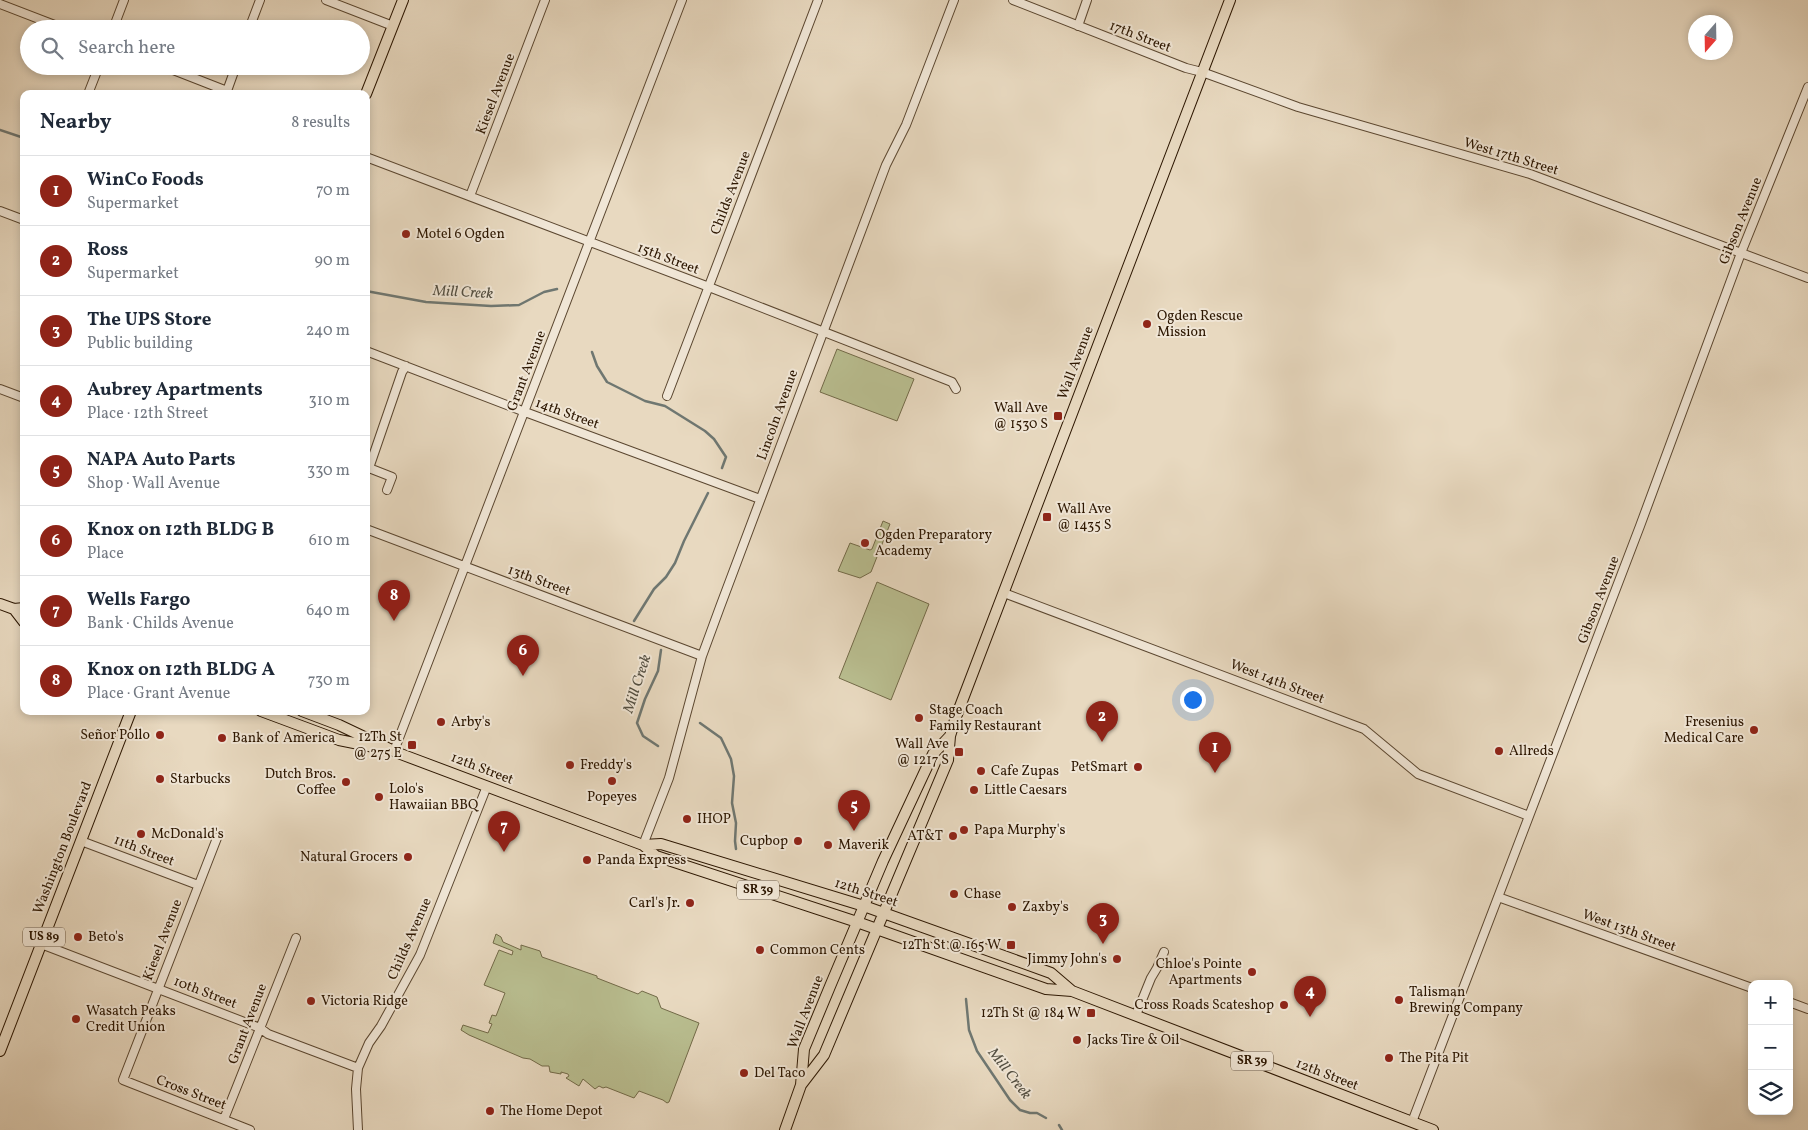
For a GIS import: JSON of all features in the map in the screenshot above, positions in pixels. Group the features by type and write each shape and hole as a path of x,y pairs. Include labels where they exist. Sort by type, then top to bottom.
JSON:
{"main road":[{"path":"368,90 403,0"},
{"name":"Wall Avenue","path":"801,1085 824,1055 948,760 950,736 1044,484 1230,0"},
{"path":"0,604 19,609"},
{"name":"Washington Boulevard","path":"0,1051 129,715"},
{"name":"12th Street","path":"272,715 338,740 394,751"},
{"name":"12th Street","path":"313,715 339,725 394,751 643,845 656,856 857,922 1046,989 1072,990"},
{"name":"Wall Avenue","path":"785,1130 801,1085 804,1049 857,922 933,754 950,736"},
{"name":"12th Street","path":"643,845 661,844 883,912 1051,973 1072,990 1433,1130"}],"street":[{"path":"116,20 124,0"},
{"path":"253,20 260,0"},
{"path":"326,0 393,26"},
{"name":"Kiesel Avenue","path":"470,196 545,0"},
{"name":"Grant Avenue","path":"394,751 682,0"},
{"name":"Childs Avenue","path":"667,396 818,0"},
{"name":"Lincoln Avenue","path":"643,845 669,778 702,656 886,165 906,125 954,0"},
{"name":"17th Street","path":"1013,0 1186,68 1202,72"},
{"path":"1078,26 1087,0"},
{"path":"0,4 42,20"},
{"name":"West 17th Street","path":"1202,72 1298,107 1530,174 1808,278"},
{"path":"90,90 95,75"},
{"path":"186,75 224,90"},
{"path":"227,90 233,75"},
{"name":"Gibson Avenue","path":"1412,1122 1640,526 1742,253 1808,87"},
{"name":"15th Street","path":"370,158 709,287 952,382 956,389"},
{"path":"0,211 20,218"},
{"name":"14th Street","path":"370,352 760,499"},
{"path":"370,465 402,372 406,366"},
{"path":"0,389 20,396"},
{"path":"370,468 392,477 387,490"},
{"name":"13th Street","path":"370,531 702,656"},
{"name":"West 14th Street","path":"1004,594 1364,729 1418,774 1529,816"},
{"name":"Childs Avenue","path":"358,1130 356,1089 358,1068 369,1043 386,1018 420,955 487,786"},
{"name":"Kiesel Avenue","path":"123,1080 216,838"},
{"name":"11th Street","path":"81,841 198,885"},
{"name":"West 13th Street","path":"1498,897 1748,987"},
{"name":"Grant Avenue","path":"224,1120 296,938"},
{"name":"10th Street","path":"41,944 260,1028 268,1034 358,1068"},
{"path":"1136,1015 1150,978 1164,952"},
{"path":"1793,1003 1808,1009"},
{"name":"Cross Street","path":"123,1080 250,1130"}],"green space":[{"path":"837,349 914,379 897,421 820,392"},
{"path":"883,521 890,524 871,572 860,578 838,571 850,543 872,549"},
{"path":"877,582 929,604 891,700 839,678"},
{"path":"496,934 501,937 503,942 521,950 521,945 540,951 542,957 597,976 597,978 638,994 642,991 657,997 661,1008 699,1023 669,1102 667,1103 639,1091 634,1098 606,1087 599,1086 595,1089 583,1079 579,1086 566,1078 569,1076 568,1074 550,1072 549,1066 542,1066 530,1059 523,1058 461,1030 463,1025 488,1033 492,1024 489,1023 492,1015 496,1016 505,993 484,985 499,950 512,955 513,951 493,943"}],"waterway":[{"name":"Mill Creek","path":"0,130 20,137"},
{"name":"Mill Creek","path":"370,292 426,302 491,306 519,305 544,292 557,289"},
{"name":"Mill Creek","path":"592,352 597,366 607,382 645,401 665,406 705,431 714,439 726,457 722,468"},
{"name":"Mill Creek","path":"634,621 654,589 666,577 675,563 708,493"},
{"name":"Mill Creek","path":"658,746 643,736 637,723 645,699 658,671 661,650"},
{"name":"Mill Creek","path":"700,723 721,738 731,759 734,776 732,803 736,823 736,849"},
{"name":"Mill Creek","path":"966,999 969,1030 977,1051 1010,1100 1020,1110 1037,1113 1046,1118"},
{"name":"Mill Creek","path":"1059,1125 1062,1130"}],"place":[{"name":"Motel 6 Ogden","path":"406,234"},
{"name":"Ogden Rescue Mission","path":"1147,324"},
{"name":"Wall Ave @ 1530 S","path":"1058,416"},
{"name":"Wall Ave @ 1435 S","path":"1047,517"},
{"name":"Ogden Preparatory Academy","path":"865,543"},
{"name":"Knox on 12th BLDG A","path":"394,621"},
{"name":"Knox on 12th BLDG B","path":"523,676"},
{"name":"Stage Coach Family Restaurant","path":"919,718"},
{"name":"Arby's","path":"441,722"},
{"name":"Fresenius Medical Care","path":"1754,730"},
{"name":"Señor Pollo","path":"160,735"},
{"name":"Bank of America","path":"222,738"},
{"name":"Ross","path":"1102,742"},
{"name":"12Th St @ 275 E","path":"412,745"},
{"name":"Allreds","path":"1499,751"},
{"name":"Wall Ave @ 1217 S","path":"959,752"},
{"name":"Freddy's","path":"570,765"},
{"name":"PetSmart","path":"1138,767"},
{"name":"Cafe Zupas","path":"981,771"},
{"name":"WinCo Foods","path":"1215,773"},
{"name":"Starbucks","path":"160,779"},
{"name":"Popeyes","path":"612,781"},
{"name":"Dutch Bros. Coffee","path":"346,782"},
{"name":"Little Caesars","path":"974,790"},
{"name":"Lolo's Hawaiian BBQ","path":"379,797"},
{"name":"IHOP","path":"687,819"},
{"name":"Papa Murphy's","path":"964,830"},
{"name":"NAPA Auto Parts","path":"854,831"},
{"name":"McDonald's","path":"141,834"},
{"name":"AT&T","path":"953,836"},
{"name":"Cupbop","path":"798,841"},
{"name":"Maverik","path":"828,845"},
{"name":"Wells Fargo","path":"504,852"},
{"name":"Natural Grocers","path":"408,857"},
{"name":"Panda Express","path":"587,860"},
{"name":"Chase","path":"954,894"},
{"name":"Carl's Jr.","path":"690,903"},
{"name":"Zaxby's","path":"1012,907"},
{"name":"Beto's","path":"78,937"},
{"name":"The UPS Store","path":"1103,944"},
{"name":"12Th St @ 165 W","path":"1011,945"},
{"name":"Common Cents","path":"760,950"},
{"name":"Jimmy John's","path":"1117,959"},
{"name":"Chloe's Pointe Apartments","path":"1252,972"},
{"name":"Talisman Brewing Company","path":"1399,1000"},
{"name":"Victoria Ridge","path":"311,1001"},
{"name":"Cross Roads Scateshop","path":"1284,1005"},
{"name":"12Th St @ 184 W","path":"1091,1013"},
{"name":"Aubrey Apartments","path":"1310,1017"},
{"name":"Wasatch Peaks Credit Union","path":"76,1019"},
{"name":"Jacks Tire & Oil","path":"1077,1040"},
{"name":"The Pita Pit","path":"1389,1058"},
{"name":"Del Taco","path":"744,1073"},
{"name":"The Home Depot","path":"490,1111"}]}
